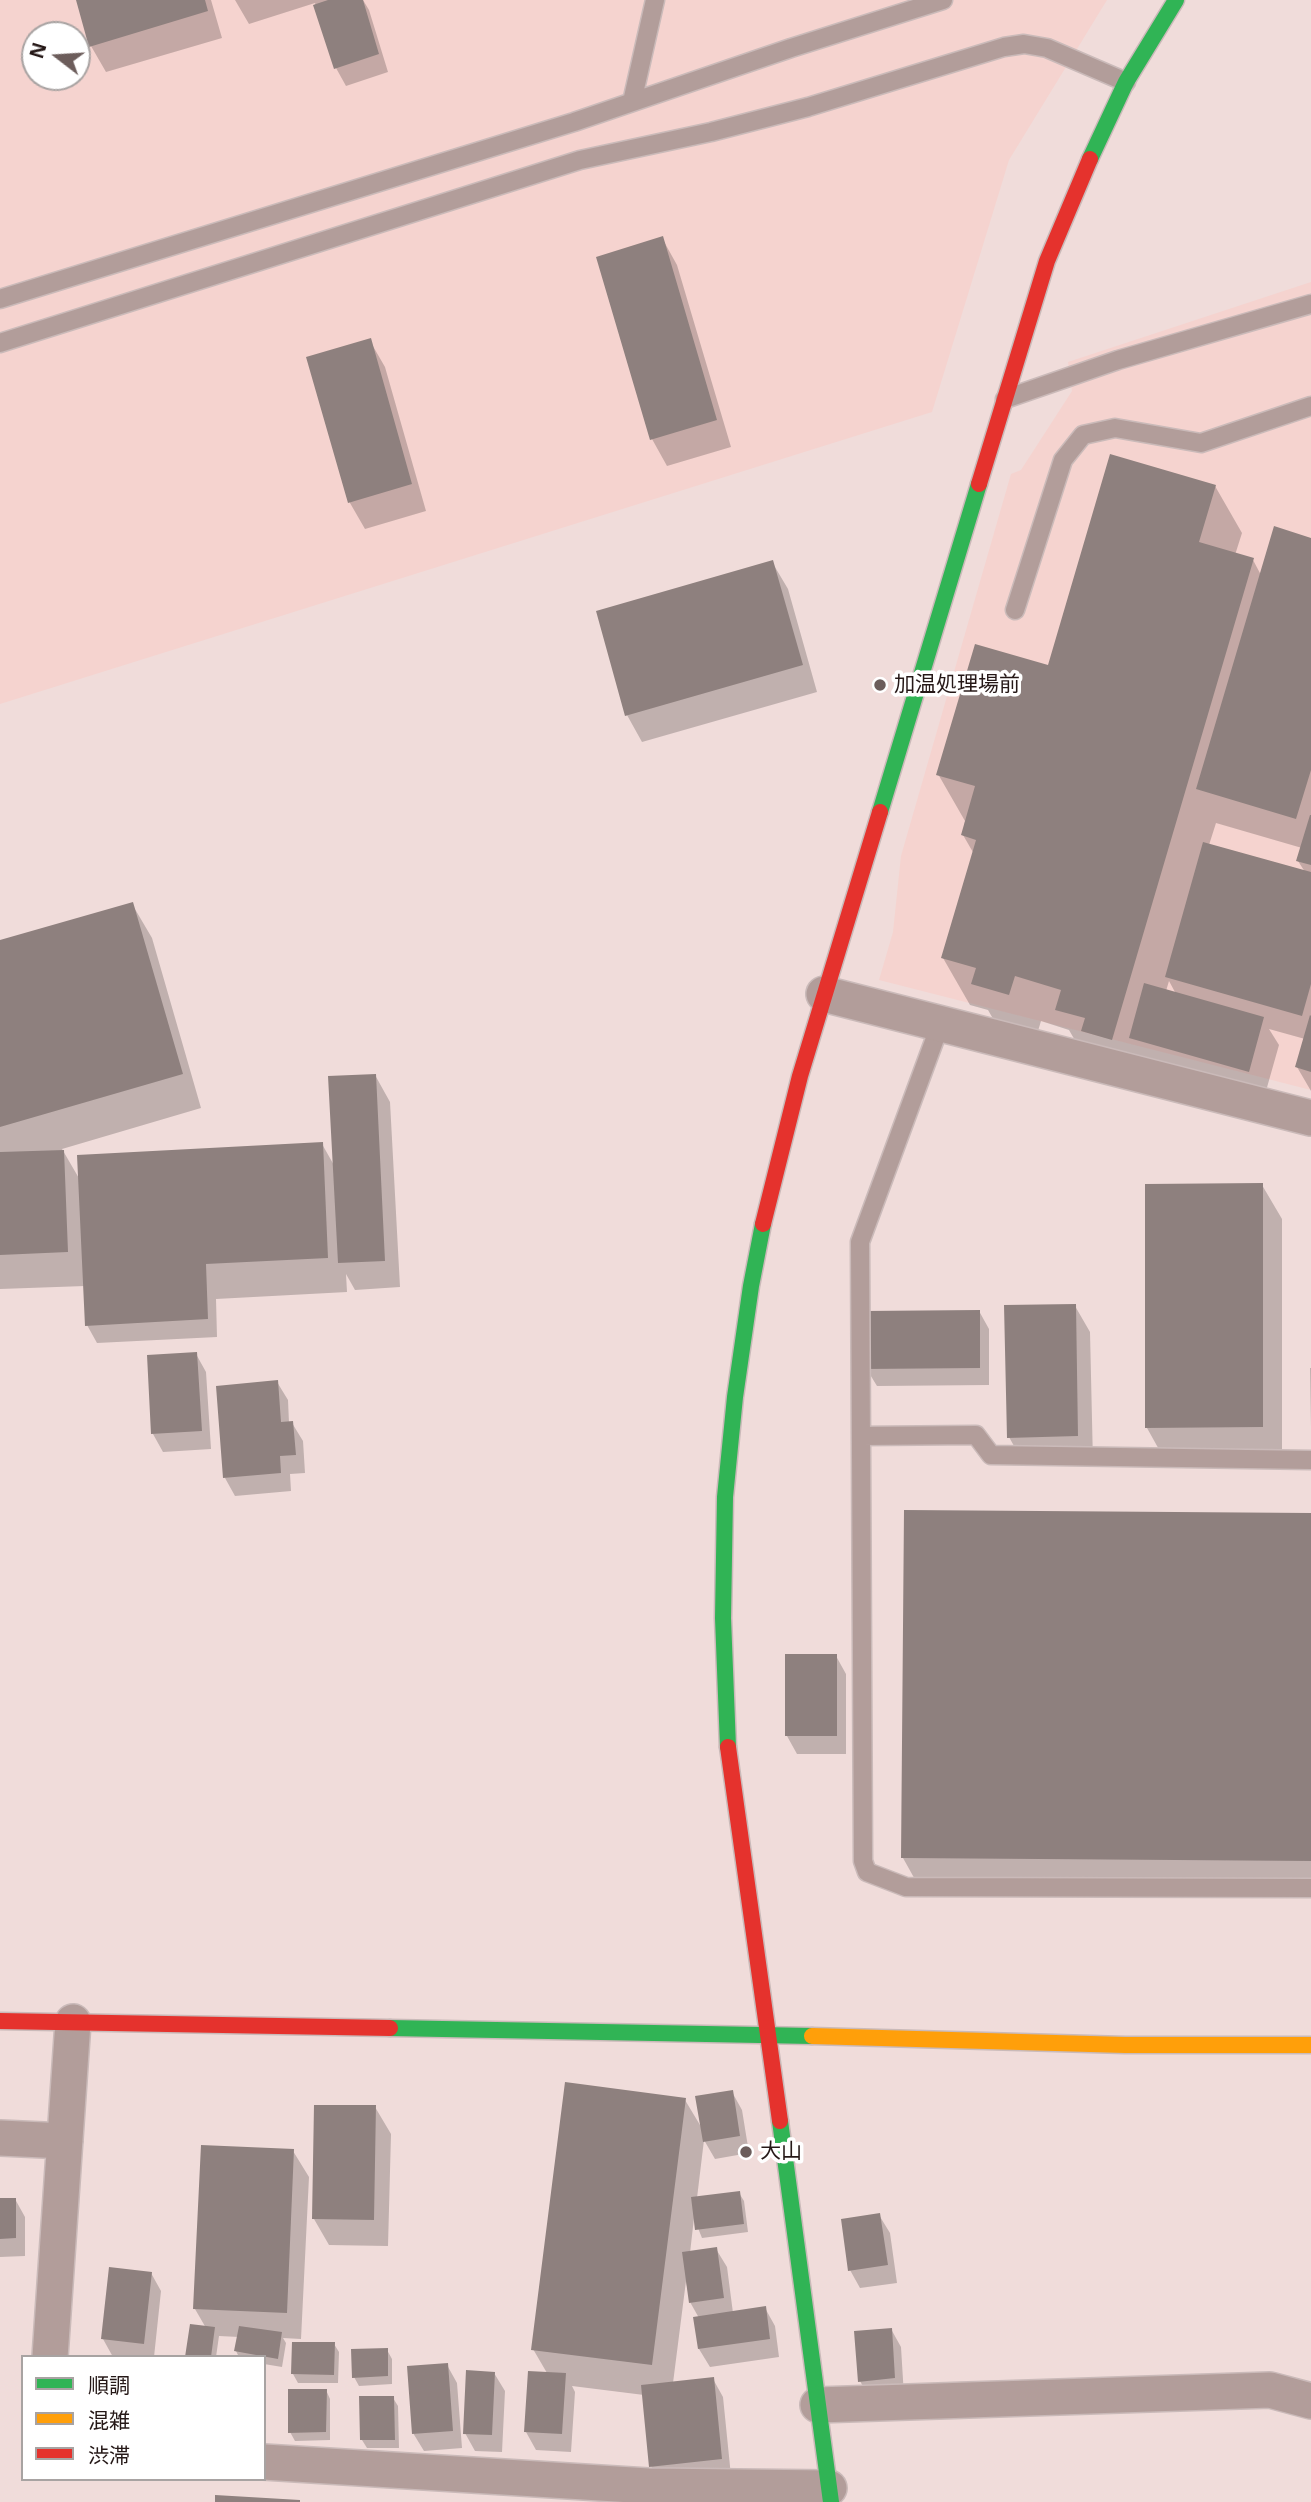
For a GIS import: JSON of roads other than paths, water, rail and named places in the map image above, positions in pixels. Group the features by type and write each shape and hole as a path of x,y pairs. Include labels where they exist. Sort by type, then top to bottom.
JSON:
{"street":[{"path":"266,2462 830,2495 726,1733 723,1618 725,1497 735,1396 751,1286 786,1127 1047,261 1088,162 1126,82 1168,5"},
{"path":"824,994 1311,1118"},
{"path":"0,2021 769,2035 1125,2045 1311,2045"},
{"path":"50,2355 73,2022"},
{"path":"0,2138 65,2141"},
{"path":"818,2405 1270,2390 1311,2401"}],"lane":[{"path":"632,102 655,0"},
{"path":"0,299 632,102 943,0"},
{"path":"0,343 580,160 711,132 808,107 1004,47 1024,44 1048,48 1126,82"},
{"path":"1005,399 1118,360 1311,304"},
{"path":"1015,610 1063,460 1083,435 1115,428 1201,443 1311,406"},
{"path":"940,1025 860,1242 863,1861 867,1872 906,1887 1311,1888"},
{"path":"862,1436 976,1434 991,1455 1311,1460"}],"place":[{"name":"加温処理場前","path":"880,685"},
{"name":"大山","path":"746,2152"}]}
